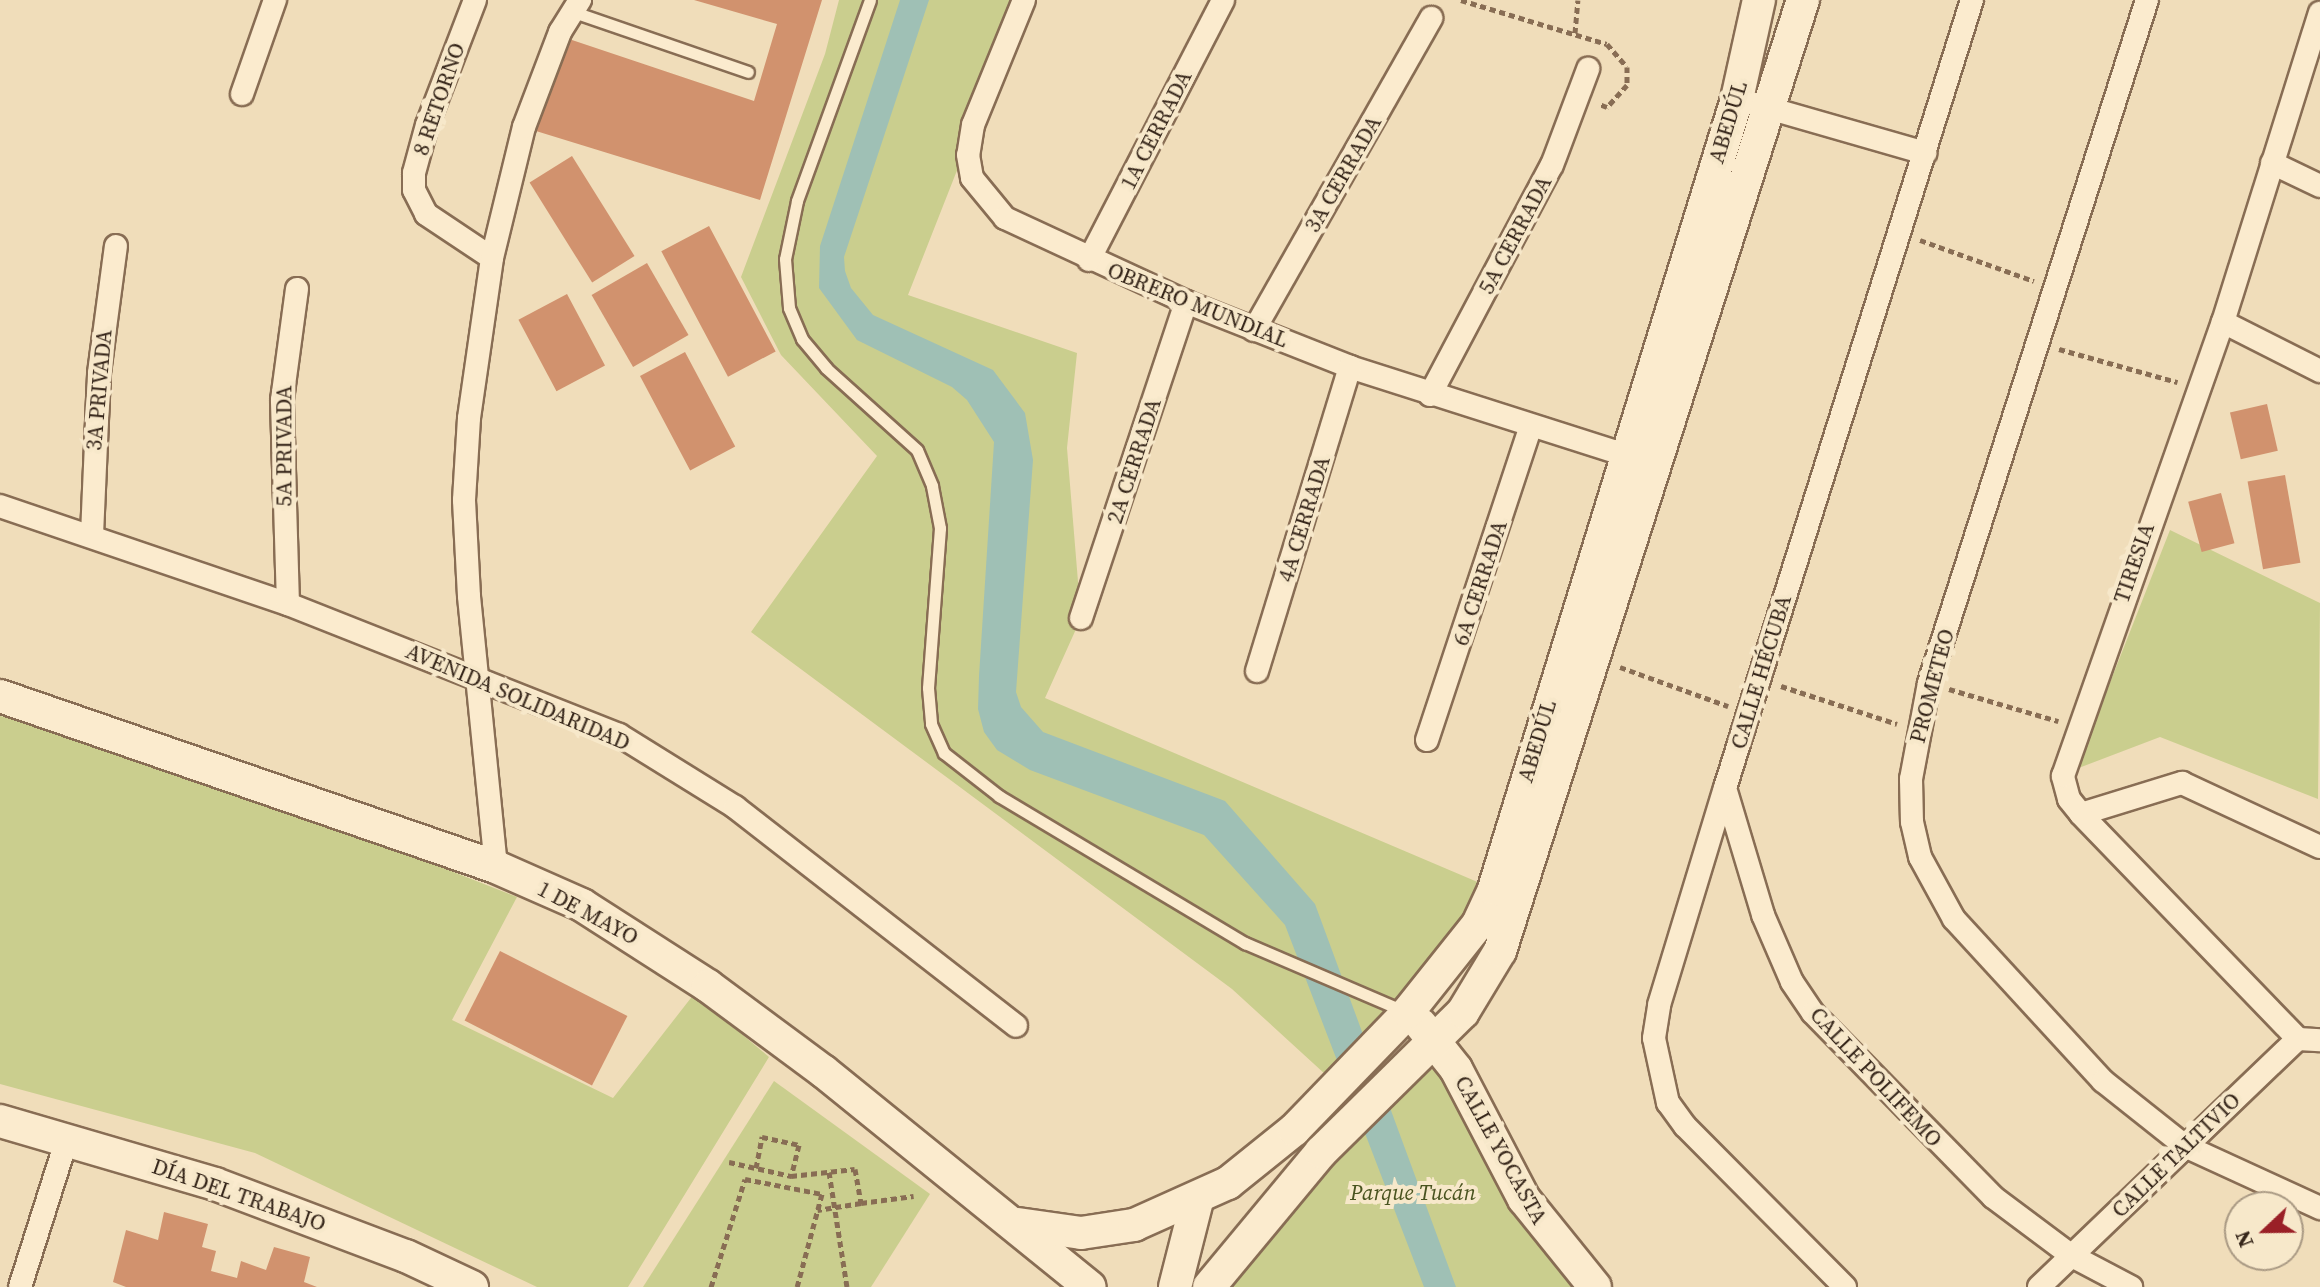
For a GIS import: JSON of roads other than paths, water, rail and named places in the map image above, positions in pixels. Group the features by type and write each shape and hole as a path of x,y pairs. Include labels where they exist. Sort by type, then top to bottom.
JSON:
{"street":[{"path":"242,94 275,0"},
{"name":"8 RETORNO","path":"475,0 427,125 414,173 414,190 426,214 492,258"},
{"name":"OBRERO MUNDIAL","path":"1024,0 973,125 968,155 972,178 1005,218 1089,260 1186,302 1350,367 1625,455"},
{"name":"1A CERRADA","path":"1089,260 1223,0"},
{"name":"ABEDÚL","path":"1018,1224 1051,1231 1107,1230 1197,1201 1294,1130 1408,1012 1478,924 1494,889 1737,99 1759,0"},
{"name":"ABEDÚL","path":"1209,1287 1321,1152 1463,1012 1500,951 1803,0"},
{"name":"CALLE HÉCUBA","path":"1845,1287 1685,1126 1668,1103 1658,1072 1654,1038 1659,1005 1725,788 1972,0"},
{"name":"PROMETEO","path":"2147,0 1929,683 1917,731 1912,822 1920,857 1954,919 2103,1081 2185,1146 2320,1208"},
{"path":"2310,0 2320,4"},
{"path":"496,867 476,677 464,500 469,418 492,258 524,127 575,6"},
{"name":"TIRESIA","path":"2309,1039 2081,814 2064,789 2077,726 2196,388 2223,322 2320,13"},
{"name":"3A CERRADA","path":"1254,330 1431,18"},
{"name":"5A CERRADA","path":"1430,395 1552,165 1588,69"},
{"path":"1737,99 1925,153"},
{"path":"2272,163 2320,186"},
{"name":"3A PRIVADA","path":"92,535 99,373 116,246"},
{"name":"5A PRIVADA","path":"288,604 282,400 297,289"},
{"name":"2A CERRADA","path":"1081,618 1186,302"},
{"path":"2223,322 2320,371"},
{"name":"4A CERRADA","path":"1257,671 1350,367"},
{"name":"6A CERRADA","path":"1427,740 1531,426"},
{"name":"AVENIDA SOLIDARIDAD","path":"0,506 288,604 619,735 681,772 802,856 1016,1026"},
{"name":"1 DE MAYO","path":"0,696 496,867 582,905 708,986 1018,1224 1090,1287"},
{"path":"2081,814 2182,783 2320,847"},
{"name":"CALLE POLIFEMO","path":"1725,788 1763,915 1792,982 1813,1013 1993,1197 2072,1256 2131,1287"},
{"name":"CALLE YOCASTA","path":"1408,1012 1435,1040 1480,1111 1524,1199 1595,1287"},
{"name":"CALLE TALTIVIO","path":"2039,1287 2185,1146 2309,1039"},
{"name":"DÍA DEL TRABAJO","path":"0,1121 67,1139 308,1217 472,1287"},
{"path":"20,1287 67,1139"},
{"path":"1175,1287 1197,1201"}],"lane":[{"path":"870,0 797,201 785,259 789,308 802,339 826,368 917,450 932,486 940,528 928,688 931,724 944,753 999,796 1245,943 1408,1012"},
{"path":"575,6 748,72"}],"water":[{"path":"900,0 929,0 844,257 845,271 851,288 873,315 993,370 1025,413 1033,460 1016,692 1021,707 1043,732 1225,801 1315,904 1456,1287 1424,1287 1285,925 1204,835 1030,770 997,750 984,732 978,709 979,676 994,442 967,400 952,387 857,340 819,288 820,246"}],"park label":[{"name":"Parque Tucán","path":"1413,1193"}]}
